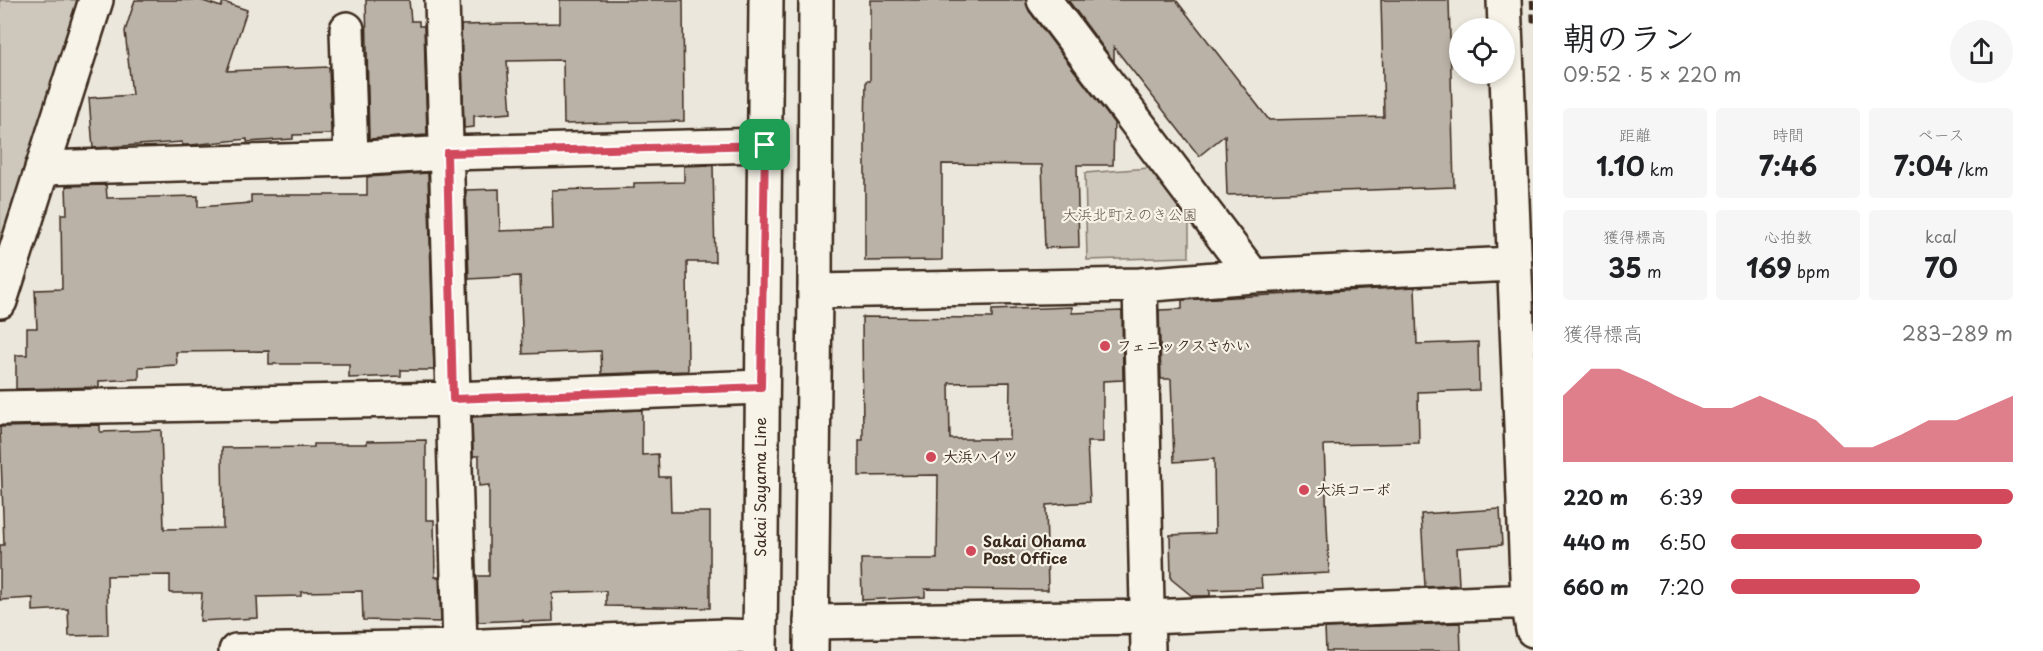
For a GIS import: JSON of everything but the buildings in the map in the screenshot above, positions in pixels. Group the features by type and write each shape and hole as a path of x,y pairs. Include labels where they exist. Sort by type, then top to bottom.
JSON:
{"street":[{"path":"0,301 96,0"},
{"path":"442,0 460,646"},
{"name":"Sakai Sayama Line","path":"760,644 766,0"},
{"path":"816,0 816,291 811,637 1149,617 1531,611 1504,0"},
{"path":"1044,0 1253,276"},
{"path":"347,29 351,159"},
{"path":"42,168 351,159 447,153 765,145"},
{"path":"816,291 1140,285 1253,276 1514,264"},
{"path":"1140,285 1148,651"},
{"path":"0,408 453,399 761,387"},
{"path":"236,651 460,646 725,636 760,644"}],"green space":[{"path":"0,0 79,0 0,250"},
{"name":"大浜北町えのき公園","path":"1149,168 1189,221 1189,257 1087,260 1085,173"}],"railway":[{"path":"1532,0 1533,25"}],"place":[{"name":"フェニックスさかい","path":"1105,346"},
{"name":"大浜ハイツ","path":"931,457"},
{"name":"大浜コーポ","path":"1304,490"},
{"name":"Sakai Ohama Post Office","path":"971,551"}],"route":[{"path":"765,145 761,387 453,399 447,153 765,145"}]}
